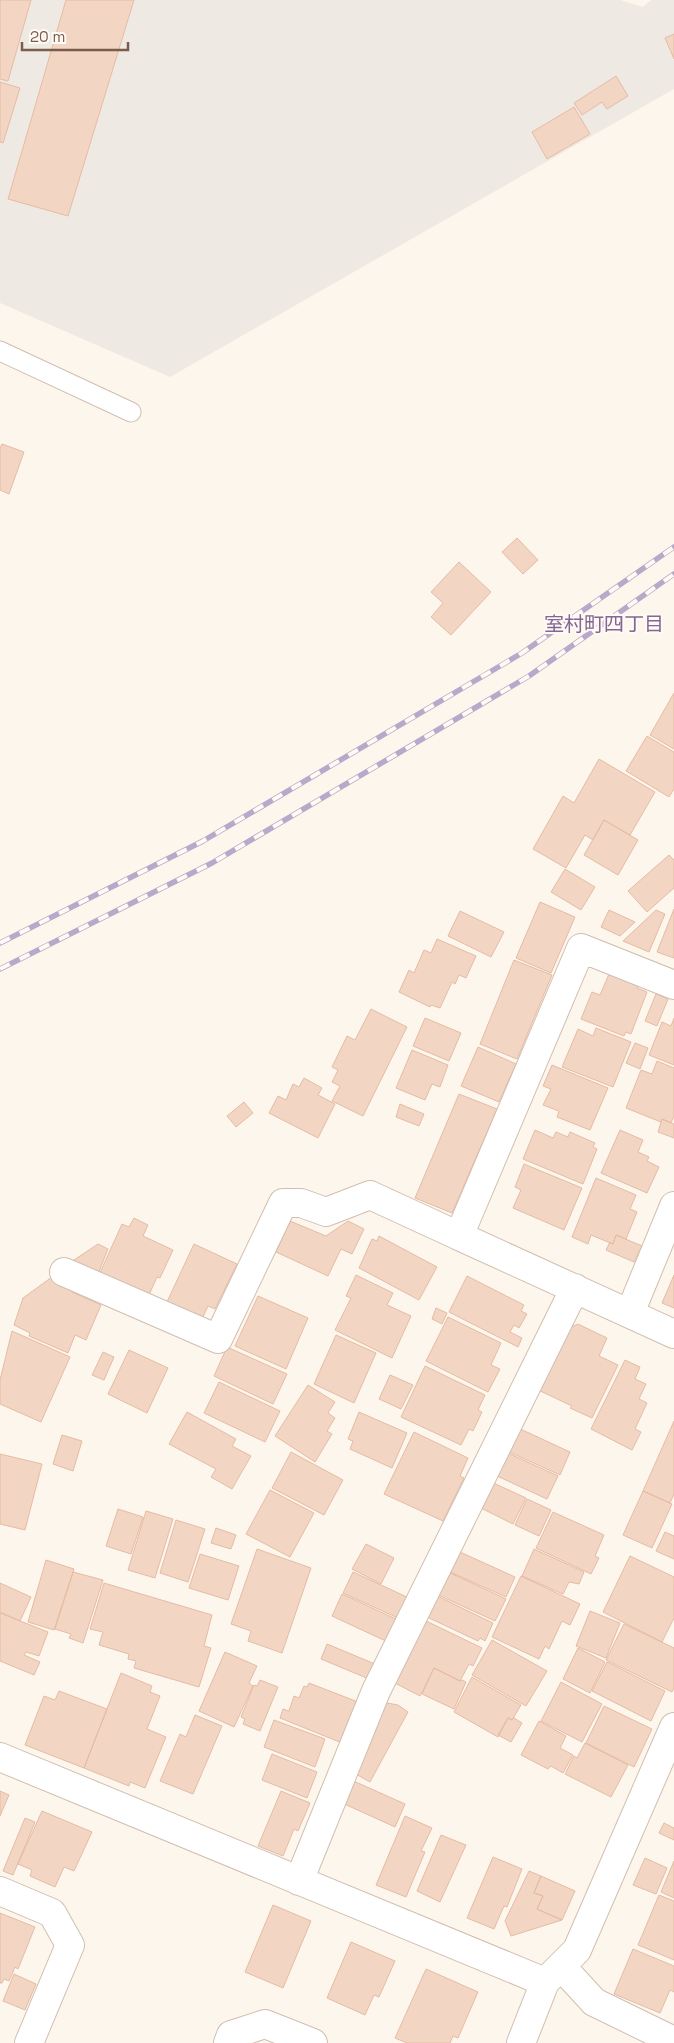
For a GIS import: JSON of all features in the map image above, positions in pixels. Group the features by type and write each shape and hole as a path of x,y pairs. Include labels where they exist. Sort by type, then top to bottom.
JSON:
{"street":[{"path":"459,1236 581,948 674,985"},
{"path":"64,1272 218,1339 283,1203 301,1203 326,1212 370,1195 674,1334"},
{"path":"630,1313 674,1206"},
{"path":"299,1881 376,1691 575,1288"},
{"path":"521,2043 553,1974 577,1950 674,1727"},
{"path":"0,1757 299,1881 553,1974 594,2002 674,2041"},
{"path":"0,1891 52,1912 70,1945 29,2043"},
{"path":"228,2043 231,2035 265,2024 313,2043"}],"lane":[{"path":"0,351 131,412"}],"shaded area":[{"path":"0,0 620,0 643,7 651,0 674,0 674,89 170,377 0,303"}],"building":[{"path":"0,0 31,0 8,81 0,79"},
{"path":"66,0 134,0 68,216 8,199"},
{"path":"674,34 674,59 665,38"},
{"path":"616,76 628,96 607,109 602,102 582,115 574,103"},
{"path":"0,82 20,88 3,143 0,142"},
{"path":"574,107 590,134 547,159 532,132"},
{"path":"2,444 24,452 9,494 0,490 0,448"},
{"path":"517,538 538,560 523,574 502,552"},
{"path":"459,562 491,592 451,635 431,617 443,603 431,592"},
{"path":"674,693 674,749 650,735"},
{"path":"647,736 674,752 674,789 669,797 626,771"},
{"path":"599,759 655,792 630,835 604,820 593,840 585,835 566,868 533,849 563,796 574,803"},
{"path":"604,820 638,840 618,875 584,855"},
{"path":"669,855 674,860 674,888 647,912 628,891"},
{"path":"565,869 595,887 581,910 551,892"},
{"path":"540,902 575,917 551,973 516,958"},
{"path":"674,909 674,958 657,952"},
{"path":"609,910 635,922 620,936 601,927"},
{"path":"656,910 665,914 649,952 623,941"},
{"path":"460,911 504,932 491,957 448,936"},
{"path":"437,939 476,956 466,978 459,975 455,984 452,982 440,1008 431,1005 430,1007 399,992 409,970 414,973 424,950 431,953"},
{"path":"514,960 552,975 517,1059 480,1044"},
{"path":"609,974 638,985 637,988 647,992 631,1034 626,1032 624,1036 581,1019 592,992 600,995"},
{"path":"656,994 668,999 657,1026 645,1021"},
{"path":"371,1009 407,1027 363,1116 332,1101 340,1086 332,1082 338,1070 332,1067 347,1036 355,1040"},
{"path":"425,1018 461,1033 449,1061 413,1046"},
{"path":"674,1018 674,1065 649,1055 662,1022 671,1026"},
{"path":"596,1028 631,1042 613,1087 562,1067 578,1029 593,1036"},
{"path":"635,1043 648,1048 640,1069 626,1063"},
{"path":"478,1047 516,1064 499,1102 461,1086"},
{"path":"412,1050 448,1065 440,1087 432,1084 425,1100 396,1088"},
{"path":"657,1061 674,1068 674,1116 671,1123 662,1119 661,1122 626,1108 641,1070 652,1074"},
{"path":"552,1065 608,1088 590,1130 557,1117 559,1111 543,1105 551,1089 543,1086"},
{"path":"304,1078 322,1088 318,1095 335,1104 318,1138 269,1113 278,1096 286,1100 293,1084 299,1087"},
{"path":"459,1094 497,1109 452,1213 415,1198"},
{"path":"244,1102 253,1113 236,1127 227,1116"},
{"path":"400,1104 424,1114 419,1126 396,1117"},
{"path":"662,1119 674,1124 674,1138 658,1132"},
{"path":"535,1130 553,1138 556,1132 568,1137 570,1132 595,1143 593,1147 597,1149 583,1184 523,1159"},
{"path":"620,1130 643,1140 638,1152 649,1157 647,1161 659,1167 647,1193 601,1173"},
{"path":"524,1164 582,1188 564,1230 513,1208 521,1190 515,1187"},
{"path":"596,1178 636,1195 630,1209 637,1212 626,1239 616,1235 613,1244 591,1235 588,1244 572,1237"},
{"path":"134,1218 148,1225 143,1236 173,1250 160,1278 157,1277 148,1297 99,1275 122,1224 129,1227"},
{"path":"290,1221 326,1236 348,1221 364,1229 352,1254 341,1249 328,1276 276,1252"},
{"path":"616,1235 642,1246 634,1262 606,1250 610,1242 613,1244"},
{"path":"379,1236 437,1267 419,1300 359,1268 372,1239 377,1241"},
{"path":"98,1244 108,1249 98,1274 71,1262"},
{"path":"194,1244 237,1264 215,1309 208,1306 201,1321 166,1304"},
{"path":"356,1275 393,1293 387,1305 411,1316 392,1358 335,1330 351,1298 346,1296"},
{"path":"674,1275 674,1308 662,1303"},
{"path":"467,1276 524,1305 521,1311 527,1314 519,1328 514,1325 510,1332 522,1338 518,1347 449,1312"},
{"path":"52,1277 74,1286 72,1292 101,1305 86,1340 75,1335 68,1353 29,1336 30,1333 14,1325 23,1298"},
{"path":"258,1296 308,1318 286,1369 235,1346"},
{"path":"436,1308 447,1313 442,1324 432,1319"},
{"path":"448,1317 501,1343 491,1365 500,1369 488,1392 426,1361"},
{"path":"578,1324 607,1338 599,1356 618,1365 592,1418 534,1388 562,1331"},
{"path":"12,1331 70,1357 41,1422 0,1404 0,1380"},
{"path":"336,1335 376,1353 354,1403 314,1384"},
{"path":"227,1347 287,1374 273,1404 214,1376"},
{"path":"129,1350 168,1368 147,1413 108,1394"},
{"path":"103,1352 114,1357 104,1380 92,1375"},
{"path":"625,1360 640,1367 635,1379 646,1384 639,1399 647,1403 635,1429 641,1432 632,1450 591,1429"},
{"path":"425,1366 485,1395 478,1410 482,1412 473,1431 469,1429 461,1445 401,1417"},
{"path":"390,1375 413,1385 401,1409 379,1399"},
{"path":"219,1382 280,1411 265,1442 204,1413"},
{"path":"308,1385 335,1402 328,1413 335,1418 327,1431 332,1434 315,1462 275,1436"},
{"path":"187,1412 236,1439 232,1446 251,1456 232,1489 211,1477 216,1469 169,1444"},
{"path":"359,1412 407,1433 392,1468 350,1449 353,1441 348,1439"},
{"path":"674,1421 674,1494 670,1503 643,1491"},
{"path":"516,1427 570,1452 560,1475 505,1450"},
{"path":"414,1432 468,1458 460,1476 464,1478 443,1521 384,1494"},
{"path":"62,1435 82,1441 73,1471 53,1464"},
{"path":"291,1452 343,1480 324,1515 272,1488"},
{"path":"508,1453 558,1476 547,1499 497,1476"},
{"path":"0,1454 42,1464 25,1530 0,1524"},
{"path":"489,1481 526,1498 513,1524 477,1506"},
{"path":"270,1490 314,1513 290,1557 246,1534"},
{"path":"643,1491 672,1504 652,1548 623,1535"},
{"path":"527,1499 551,1510 539,1536 515,1525"},
{"path":"118,1509 143,1517 131,1554 106,1546"},
{"path":"146,1511 173,1519 155,1578 128,1570"},
{"path":"553,1512 604,1535 595,1556 599,1558 591,1574 536,1548"},
{"path":"176,1520 205,1529 188,1582 160,1573"},
{"path":"216,1528 236,1535 231,1549 211,1543"},
{"path":"665,1532 674,1536 674,1559 656,1551"},
{"path":"366,1544 394,1558 381,1584 352,1569"},
{"path":"257,1549 311,1568 282,1653 248,1641 251,1631 231,1624"},
{"path":"534,1549 584,1572 579,1584 569,1582 563,1594 522,1576"},
{"path":"460,1552 515,1577 506,1597 450,1572"},
{"path":"200,1554 239,1566 228,1600 189,1588"},
{"path":"630,1556 674,1577 674,1618 662,1642 603,1612"},
{"path":"46,1560 74,1569 54,1630 28,1622"},
{"path":"446,1571 506,1599 495,1621 436,1594"},
{"path":"73,1572 103,1580 83,1643 69,1638 71,1634 55,1629"},
{"path":"353,1572 409,1598 400,1619 343,1593"},
{"path":"521,1576 580,1604 570,1625 562,1621 549,1649 545,1646 539,1659 492,1637"},
{"path":"0,1583 31,1597 20,1621 0,1612"},
{"path":"104,1583 212,1615 204,1646 211,1648 199,1687 134,1668 136,1661 128,1659 129,1654 99,1645 103,1632 90,1629"},
{"path":"342,1594 400,1621 390,1643 332,1616"},
{"path":"435,1595 493,1623 485,1641 480,1638 478,1641 425,1616"},
{"path":"590,1611 620,1623 606,1658 576,1646"},
{"path":"0,1613 48,1632 39,1656 26,1652 24,1655 40,1662 34,1675 0,1661"},
{"path":"422,1619 482,1648 473,1666 469,1664 460,1681 434,1668 420,1696 393,1682"},
{"path":"624,1624 674,1648 674,1688 672,1692 606,1660"},
{"path":"492,1640 547,1671 526,1706 472,1675"},
{"path":"327,1644 375,1664 369,1679 321,1659"},
{"path":"578,1648 605,1662 590,1693 563,1679"},
{"path":"225,1652 257,1666 249,1683 253,1686 234,1727 199,1711"},
{"path":"607,1662 665,1691 651,1721 592,1691"},
{"path":"434,1668 466,1682 454,1709 422,1694"},
{"path":"121,1673 152,1686 150,1692 160,1696 147,1729 166,1737 145,1788 130,1782 129,1786 84,1768"},
{"path":"472,1677 521,1705 512,1720 508,1718 498,1737 454,1712"},
{"path":"260,1680 278,1687 260,1731 243,1724 245,1719 241,1717 254,1685 257,1686"},
{"path":"561,1682 602,1704 582,1742 541,1721"},
{"path":"309,1683 358,1702 342,1743 280,1718 283,1709 289,1711 294,1696 299,1698 304,1686 307,1687"},
{"path":"59,1691 107,1709 84,1768 25,1745 44,1696 55,1700"},
{"path":"382,1702 398,1705 408,1712 370,1782 354,1773"},
{"path":"604,1706 652,1729 634,1767 586,1743"},
{"path":"195,1715 222,1726 193,1794 160,1781 180,1734 186,1737"},
{"path":"508,1718 512,1720 514,1718 522,1723 511,1742 498,1735"},
{"path":"274,1720 325,1739 315,1767 264,1747"},
{"path":"539,1721 566,1736 560,1748 573,1755 563,1773 551,1766 548,1769 521,1755"},
{"path":"585,1743 628,1765 611,1797 565,1774 574,1756 577,1758"},
{"path":"272,1754 317,1772 307,1798 262,1780"},
{"path":"349,1779 405,1804 395,1827 340,1802"},
{"path":"0,1791 9,1795 0,1816"},
{"path":"281,1791 310,1803 298,1831 294,1829 283,1856 258,1846"},
{"path":"42,1811 92,1832 74,1871 64,1867 55,1887 30,1876 32,1870 18,1864"},
{"path":"405,1816 432,1828 421,1851 425,1852 406,1897 376,1885"},
{"path":"25,1818 35,1822 13,1875 3,1871"},
{"path":"664,1823 674,1828 674,1840 659,1833"},
{"path":"441,1835 466,1845 440,1902 417,1891"},
{"path":"493,1857 522,1869 507,1907 504,1906 494,1929 467,1918"},
{"path":"645,1858 667,1868 656,1894 633,1885"},
{"path":"674,1861 674,1898 661,1892"},
{"path":"529,1871 541,1876 534,1893 543,1896 537,1909 562,1920 511,1936 505,1921"},
{"path":"541,1876 575,1891 562,1920 537,1909 543,1896 534,1893"},
{"path":"659,1895 674,1901 674,1960 638,1945"},
{"path":"273,1905 311,1921 283,1988 245,1972"},
{"path":"0,1913 35,1927 18,1969 15,1967 9,1981 4,1979 2,1983 0,1983"},
{"path":"351,1942 395,1961 379,1997 374,1995 365,2015 327,1998"},
{"path":"633,1949 674,1966 674,1992 670,1990 660,2013 614,1994"},
{"path":"426,1969 478,1992 458,2038 453,2036 450,2043 407,2043 395,2038"},
{"path":"14,1974 36,1984 25,2010 3,2001"}],"railway":[{"path":"0,943 203,841 522,653 674,547"},
{"path":"0,969 212,863 529,676 674,574"}],"district":[{"name":"室村町四丁目","path":"604,624"}]}
